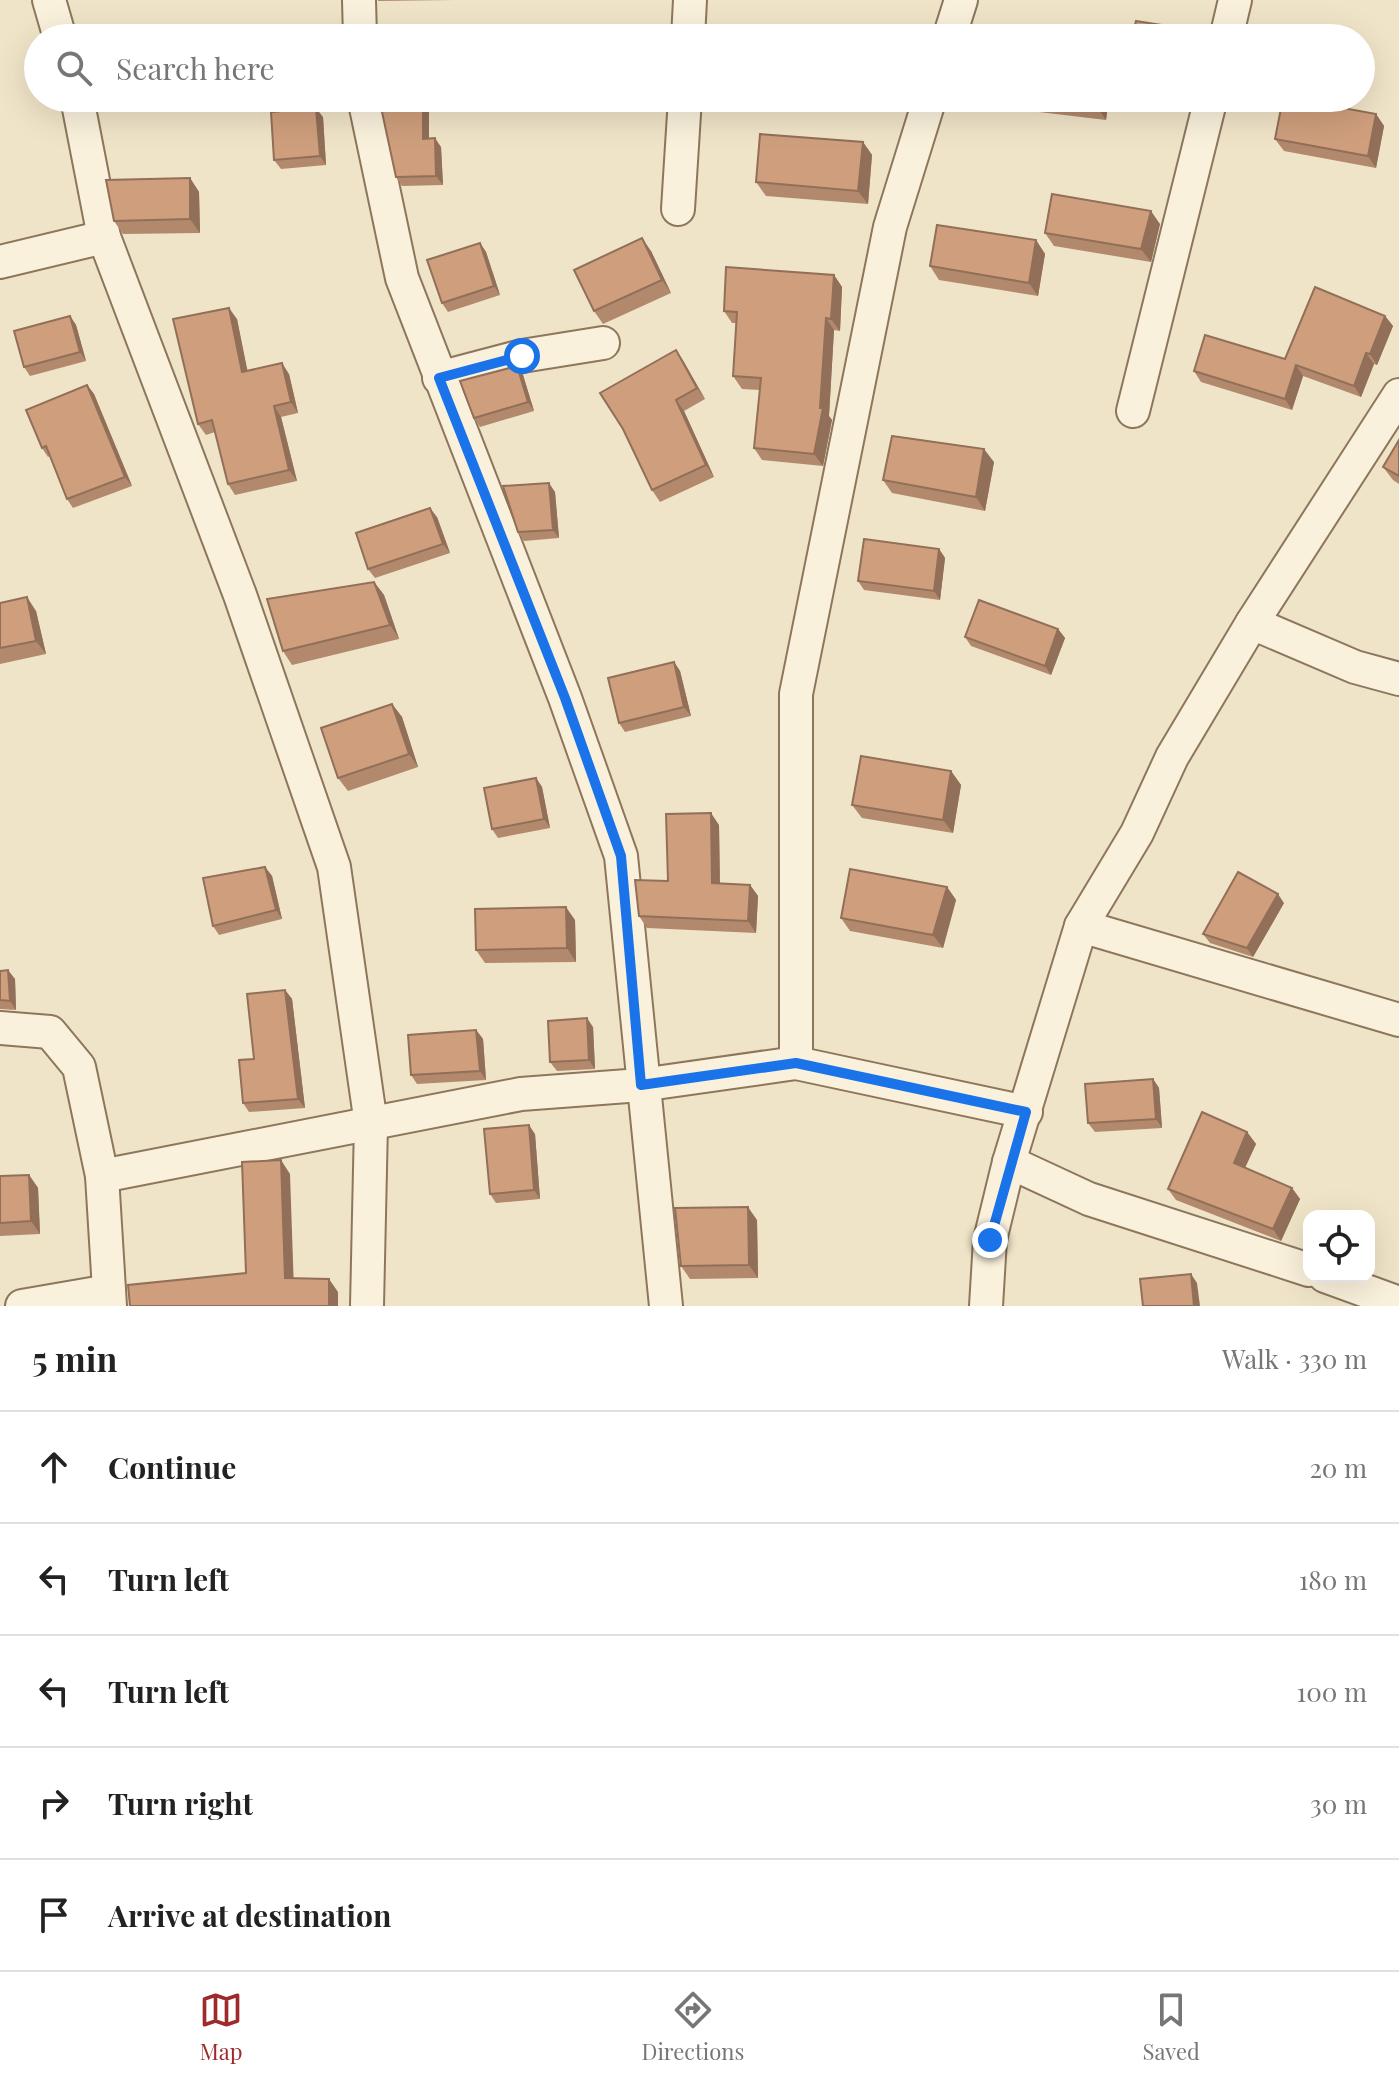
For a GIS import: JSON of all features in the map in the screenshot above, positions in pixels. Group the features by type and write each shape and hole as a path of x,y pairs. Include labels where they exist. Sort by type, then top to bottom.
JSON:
{"street":[{"path":"49,0 56,24"},
{"path":"359,0 360,24"},
{"path":"689,24 690,0"},
{"path":"953,24 961,0"},
{"path":"1229,24 1235,0"},
{"path":"80,112 104,237 240,595 334,867 371,1124 367,1306"},
{"path":"367,112 402,278 565,698 621,856 641,1085 666,1306"},
{"path":"678,209 684,112"},
{"path":"796,1063 796,694 890,227 926,112"},
{"path":"1133,411 1208,112"},
{"path":"0,262 104,237"},
{"path":"439,378 522,356 603,343"},
{"path":"986,1306 990,1240 1009,1162 1081,926 1137,833 1172,757 1252,623 1399,395"},
{"path":"1252,623 1355,667 1399,679"},
{"path":"1081,926 1399,1020"},
{"path":"0,1028 50,1032 79,1067 102,1176 110,1299 22,1306"},
{"path":"102,1176 521,1094 641,1085 796,1063 1026,1112"},
{"path":"1009,1162 1089,1199 1303,1268"},
{"path":"1341,1282 1399,1303"}],"building":[{"path":"271,112 316,112 320,156 274,160"},
{"path":"382,112 423,112 423,139 435,138 436,176 396,177"},
{"path":"1280,112 1376,114 1368,156 1275,139"},
{"path":"760,134 863,142 858,191 756,182"},
{"path":"190,178 190,219 114,221 106,180"},
{"path":"1052,194 1151,211 1141,249 1045,233"},
{"path":"937,225 1036,240 1029,283 930,266"},
{"path":"642,238 662,280 594,311 574,270"},
{"path":"480,243 494,286 442,303 427,260"},
{"path":"726,267 834,275 831,319 826,318 820,408 823,408 814,454 754,448 761,378 733,376 737,312 724,311"},
{"path":"1315,287 1385,316 1354,386 1296,365 1285,399 1194,371 1205,335 1285,359"},
{"path":"229,308 242,372 282,363 291,402 274,406 289,470 228,484 212,420 198,424 173,319"},
{"path":"70,316 80,352 24,367 14,331"},
{"path":"676,350 697,388 676,400 706,465 652,490 623,429 600,393"},
{"path":"517,366 528,402 474,418 460,381"},
{"path":"87,385 125,477 67,499 46,446 42,448 26,410"},
{"path":"892,436 984,449 976,497 883,480"},
{"path":"1399,440 1399,476 1383,467"},
{"path":"549,483 553,530 518,532 503,486"},
{"path":"430,508 443,544 368,569 356,533"},
{"path":"864,539 939,549 934,591 858,581"},
{"path":"374,582 390,625 283,651 267,599"},
{"path":"27,597 36,641 0,648 0,603"},
{"path":"979,600 1058,629 1045,666 965,637"},
{"path":"674,662 684,707 619,723 608,678"},
{"path":"392,704 409,754 338,778 321,728"},
{"path":"861,756 951,771 943,820 852,805"},
{"path":"536,778 544,819 492,829 484,788"},
{"path":"711,813 712,883 750,885 748,921 639,916 635,880 668,881 666,814"},
{"path":"265,867 276,910 213,926 203,878"},
{"path":"850,869 947,887 933,935 841,918"},
{"path":"1238,872 1278,894 1247,948 1203,934"},
{"path":"566,907 567,948 476,950 475,909"},
{"path":"8,970 10,1001 0,1000 0,971"},
{"path":"285,990 298,1099 243,1103 239,1060 254,1059 247,994"},
{"path":"587,1018 589,1060 550,1062 548,1021"},
{"path":"476,1030 480,1071 411,1075 408,1035"},
{"path":"1153,1079 1156,1119 1088,1123 1085,1084"},
{"path":"1202,1112 1247,1132 1234,1163 1292,1188 1273,1229 1168,1189"},
{"path":"529,1125 534,1190 490,1194 484,1129"},
{"path":"281,1160 285,1278 329,1279 329,1306 130,1306 128,1285 246,1273 242,1162"},
{"path":"29,1175 31,1221 0,1223 0,1176"},
{"path":"748,1207 749,1265 681,1266 675,1208"},
{"path":"1191,1274 1194,1306 1143,1306 1140,1279"}],"route":[{"path":"522,356 439,378 458,418 565,698 621,856 626,882 641,1085 796,1063 1026,1112 1009,1162 990,1240"}]}
